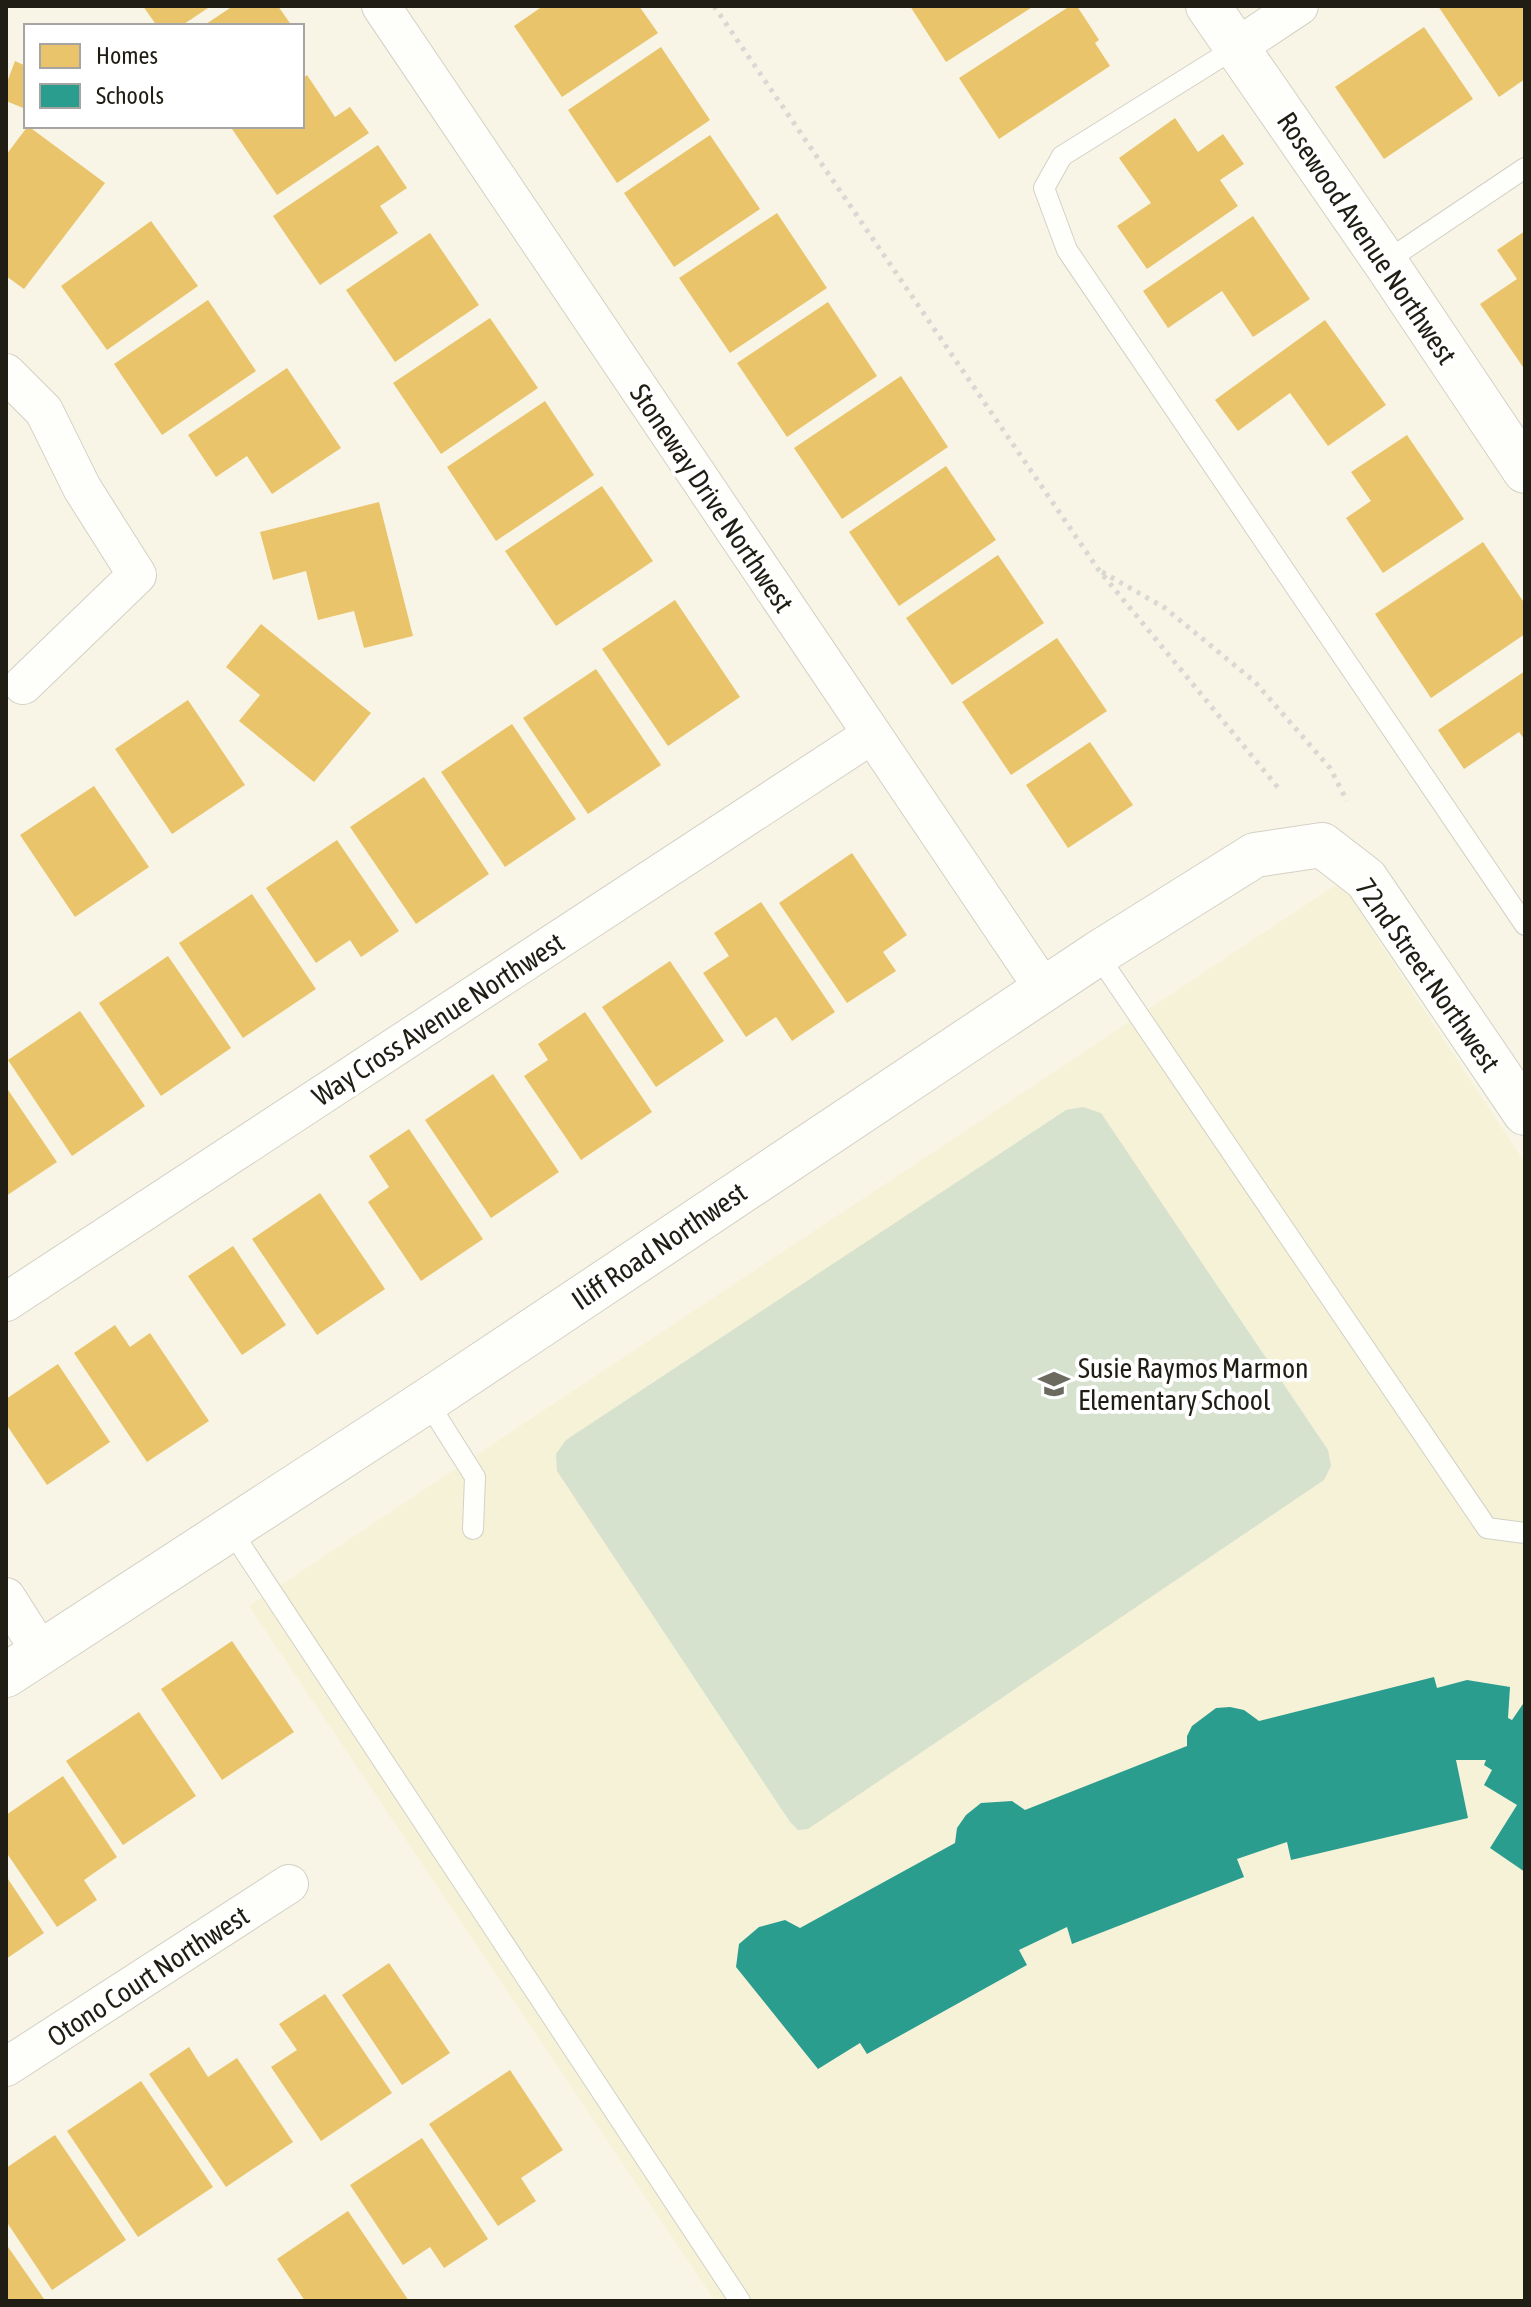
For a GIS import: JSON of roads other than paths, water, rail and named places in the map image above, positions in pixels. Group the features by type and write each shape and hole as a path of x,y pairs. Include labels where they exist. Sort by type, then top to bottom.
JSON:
{"street":[{"name":"Stoneway Drive Northwest","path":"381,6 1044,989"},
{"name":"Rosewood Avenue Northwest","path":"1208,6 1524,469"},
{"path":"1237,47 1299,6"},
{"path":"6,373 44,411 82,488 137,575 23,685"},
{"name":"Way Cross Avenue Northwest","path":"6,1302 871,735"},
{"name":"Iliff Road Northwest","path":"23,1664 427,1401 1097,954 1255,855 1322,845"},
{"name":"72nd Street Northwest","path":"1322,845 1366,879 1525,1113"},
{"path":"6,1597 23,1664"},
{"name":"Otono Court Northwest","path":"6,2067 289,1884"}],"lane":[{"path":"1237,47 1062,156 1044,188 1067,250 1525,925"},
{"path":"1385,262 1525,168"},
{"path":"1097,954 1487,1528 1525,1533"},
{"path":"427,1401 475,1477 473,1529"},
{"path":"230,1529 740,2301"}],"place":[{"name":"Susie Raymos Marmon Elementary School","path":"1054,1384"}]}
